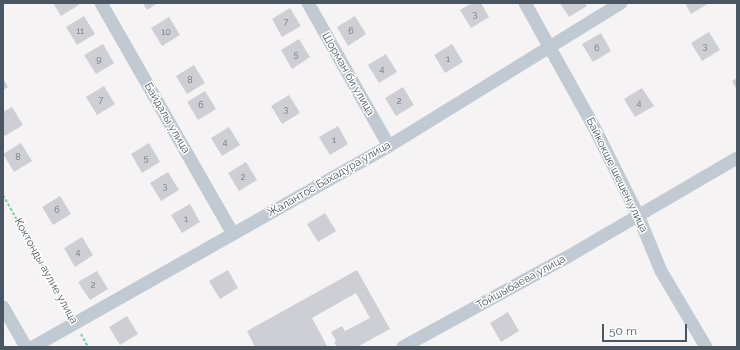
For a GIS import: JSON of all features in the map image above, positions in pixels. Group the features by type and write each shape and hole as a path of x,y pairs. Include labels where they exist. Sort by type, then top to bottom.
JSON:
{"street":[{"name":"Байдалы улица","path":"102,3 233,234"},
{"name":"Шорман би улица","path":"308,3 389,146"},
{"name":"Байкокше шешен улица","path":"525,3 594,127 638,215 661,271 706,347"},
{"name":"Жалантос Бахадура улица","path":"33,347 389,146 620,3"},
{"name":"Тойшыбаева улица","path":"403,347 570,256 737,158"},
{"path":"3,307 26,347"}],"path":[{"name":"Коктонды аулие улица","path":"3,195 88,347"}],"building":[{"path":"53,3 78,3 79,5 61,16"},
{"path":"143,3 158,3 147,10"},
{"path":"472,3 481,3 489,17 471,28 460,10"},
{"path":"560,3 585,3 587,6 569,17"},
{"path":"685,3 709,3 691,14"},
{"path":"290,8 301,26 282,37 272,19"},
{"path":"84,16 95,34 77,45 66,27"},
{"path":"355,16 366,34 348,46 337,27"},
{"path":"169,17 180,35 162,46 151,28"},
{"path":"709,32 720,50 702,61 691,43"},
{"path":"601,33 611,51 593,62 582,44"},
{"path":"299,39 310,57 292,69 281,50"},
{"path":"103,44 114,63 96,74 84,55"},
{"path":"452,44 463,62 445,73 434,55"},
{"path":"386,54 397,72 379,83 368,65"},
{"path":"194,65 205,83 187,94 176,76"},
{"path":"3,78 8,87 3,90"},
{"path":"737,78 737,90 732,81"},
{"path":"104,86 115,104 97,115 86,97"},
{"path":"403,87 414,105 396,116 385,98"},
{"path":"642,88 654,106 635,117 624,99"},
{"path":"205,91 216,109 198,120 187,102"},
{"path":"289,95 300,113 282,124 271,106"},
{"path":"12,107 23,125 5,136 3,132 3,112"},
{"path":"338,126 348,144 330,155 319,137"},
{"path":"229,127 240,145 222,156 211,138"},
{"path":"21,143 32,161 14,172 3,154"},
{"path":"149,143 160,162 142,173 131,154"},
{"path":"246,162 257,180 239,191 228,173"},
{"path":"168,172 179,190 161,201 150,183"},
{"path":"60,196 71,214 53,225 42,207"},
{"path":"190,204 200,222 182,233 171,215"},
{"path":"325,213 336,231 318,242 307,224"},
{"path":"82,237 93,255 75,267 64,248"},
{"path":"228,270 238,288 220,299 209,281"},
{"path":"357,270 390,329 357,347 337,347 334,342 336,341 331,332 342,326 345,331 370,318 356,293 312,318 327,346 326,347 255,347 247,331"},
{"path":"97,271 108,289 90,300 78,282"},
{"path":"508,312 519,331 501,342 490,323"},
{"path":"127,316 138,334 120,345 109,327"}]}
